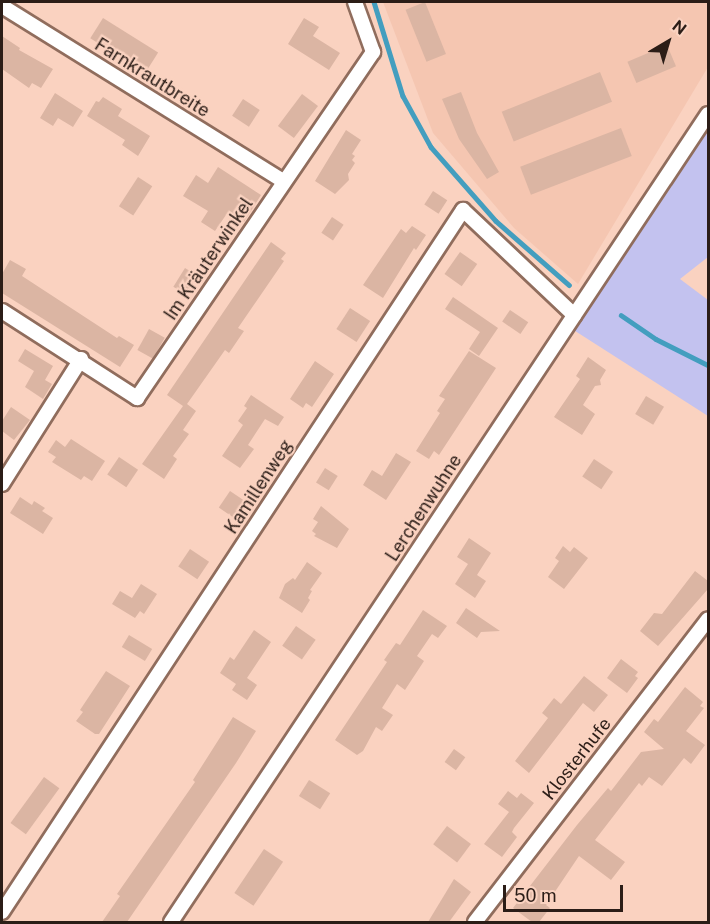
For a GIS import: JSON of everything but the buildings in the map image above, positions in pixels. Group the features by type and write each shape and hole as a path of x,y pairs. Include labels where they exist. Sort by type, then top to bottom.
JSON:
{"street":[{"name":"Im Kräuterwinkel","path":"2,311 81,359 137,398 373,52 355,2"},
{"name":"Farnkrautbreite","path":"2,6 283,181"},
{"name":"Lerchenwuhne","path":"171,922 708,114"},
{"name":"Kamillenweg","path":"2,912 463,210 574,315"},
{"path":"2,484 81,359"},
{"name":"Klosterhufe","path":"475,922 708,619"}],"shaded area":[{"path":"383,2 708,2 708,67 578,284 514,228 433,133"},
{"path":"708,121 708,257 680,279 708,300 708,416 572,329"}],"waterway":[{"path":"374,2 403,96 431,147 496,221 569,285"},
{"path":"621,315 656,339 708,365"}]}
